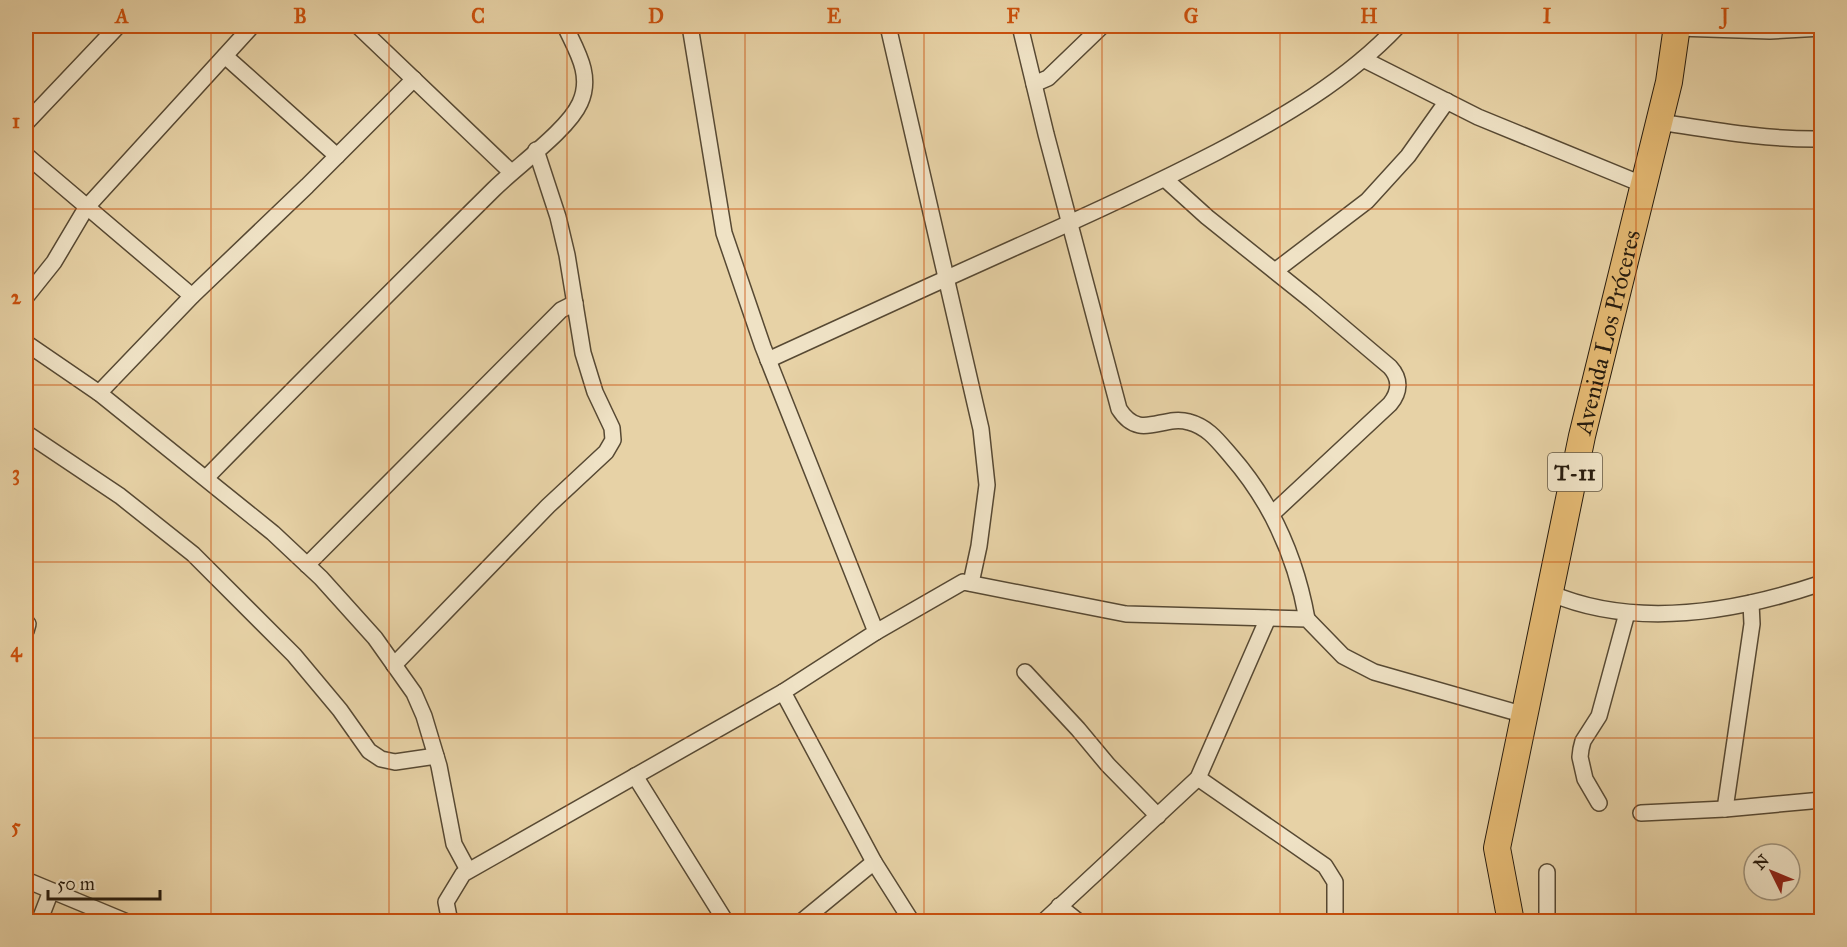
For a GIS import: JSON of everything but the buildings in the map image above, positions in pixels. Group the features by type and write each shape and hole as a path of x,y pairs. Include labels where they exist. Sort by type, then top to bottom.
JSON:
{"highway":[{"name":"Avenida Los Próceres","path":"1511,921 1497,848 1582,436 1669,82 1677,27"}],"street":[{"path":"26,123 118,26"},
{"path":"26,297 54,262 86,208 252,26"},
{"path":"358,26 511,171"},
{"path":"206,478 511,171 570,120 583,94 585,76 565,26"},
{"path":"690,26 724,233 768,360 876,632"},
{"path":"888,26 945,278 976,402 987,484 979,546 971,583"},
{"path":"1020,26 1117,402 1123,415 1133,423 1145,426 1184,420 1206,430 1220,442 1272,514 1298,575 1307,619 1342,656 1374,672 1525,715"},
{"path":"1034,84 1048,78 1102,26"},
{"path":"768,360 1165,179 1297,107 1363,59 1393,27"},
{"path":"1677,27 1770,31 1821,28"},
{"path":"225,56 338,156"},
{"path":"1363,59 1478,117 1644,185"},
{"path":"99,393 192,296 338,156 414,79"},
{"path":"1275,271 1367,201 1408,156 1447,101"},
{"path":"1659,122 1779,138 1821,139"},
{"path":"394,665 531,523 610,447 612,440 612,428 583,353 567,255 537,150"},
{"path":"26,155 192,296"},
{"path":"1165,179 1207,217 1395,372 1398,383 1396,394 1390,404 1272,514"},
{"path":"308,565 561,310 575,303"},
{"path":"26,343 99,393 206,478 273,533 349,607 375,638 414,693 436,756 446,794 454,844 468,870"},
{"path":"26,433 120,496 193,554 294,655 340,710 369,752 381,759 395,762 436,756"},
{"path":"450,921 446,902 463,874 468,870 783,692 876,632 963,582 1126,615 1307,619"},
{"path":"1550,593 1584,606 1627,613 1684,612 1750,603 1821,583"},
{"path":"1725,809 1752,624 1750,603"},
{"path":"1599,803 1585,779 1580,757 1581,749 1583,741 1599,716 1627,613"},
{"path":"1043,921 1198,778 1268,618"},
{"path":"1025,672 1108,765 1158,816"},
{"path":"783,692 874,862 912,921"},
{"path":"635,776 726,921"},
{"path":"1198,778 1325,866 1335,882 1335,921"},
{"path":"1641,813 1725,809 1821,800"},
{"path":"801,921 874,862"},
{"path":"1546,921 1547,872"},
{"path":"26,880 127,921"},
{"path":"39,921 51,891"},
{"path":"1059,906 1078,921"}]}
